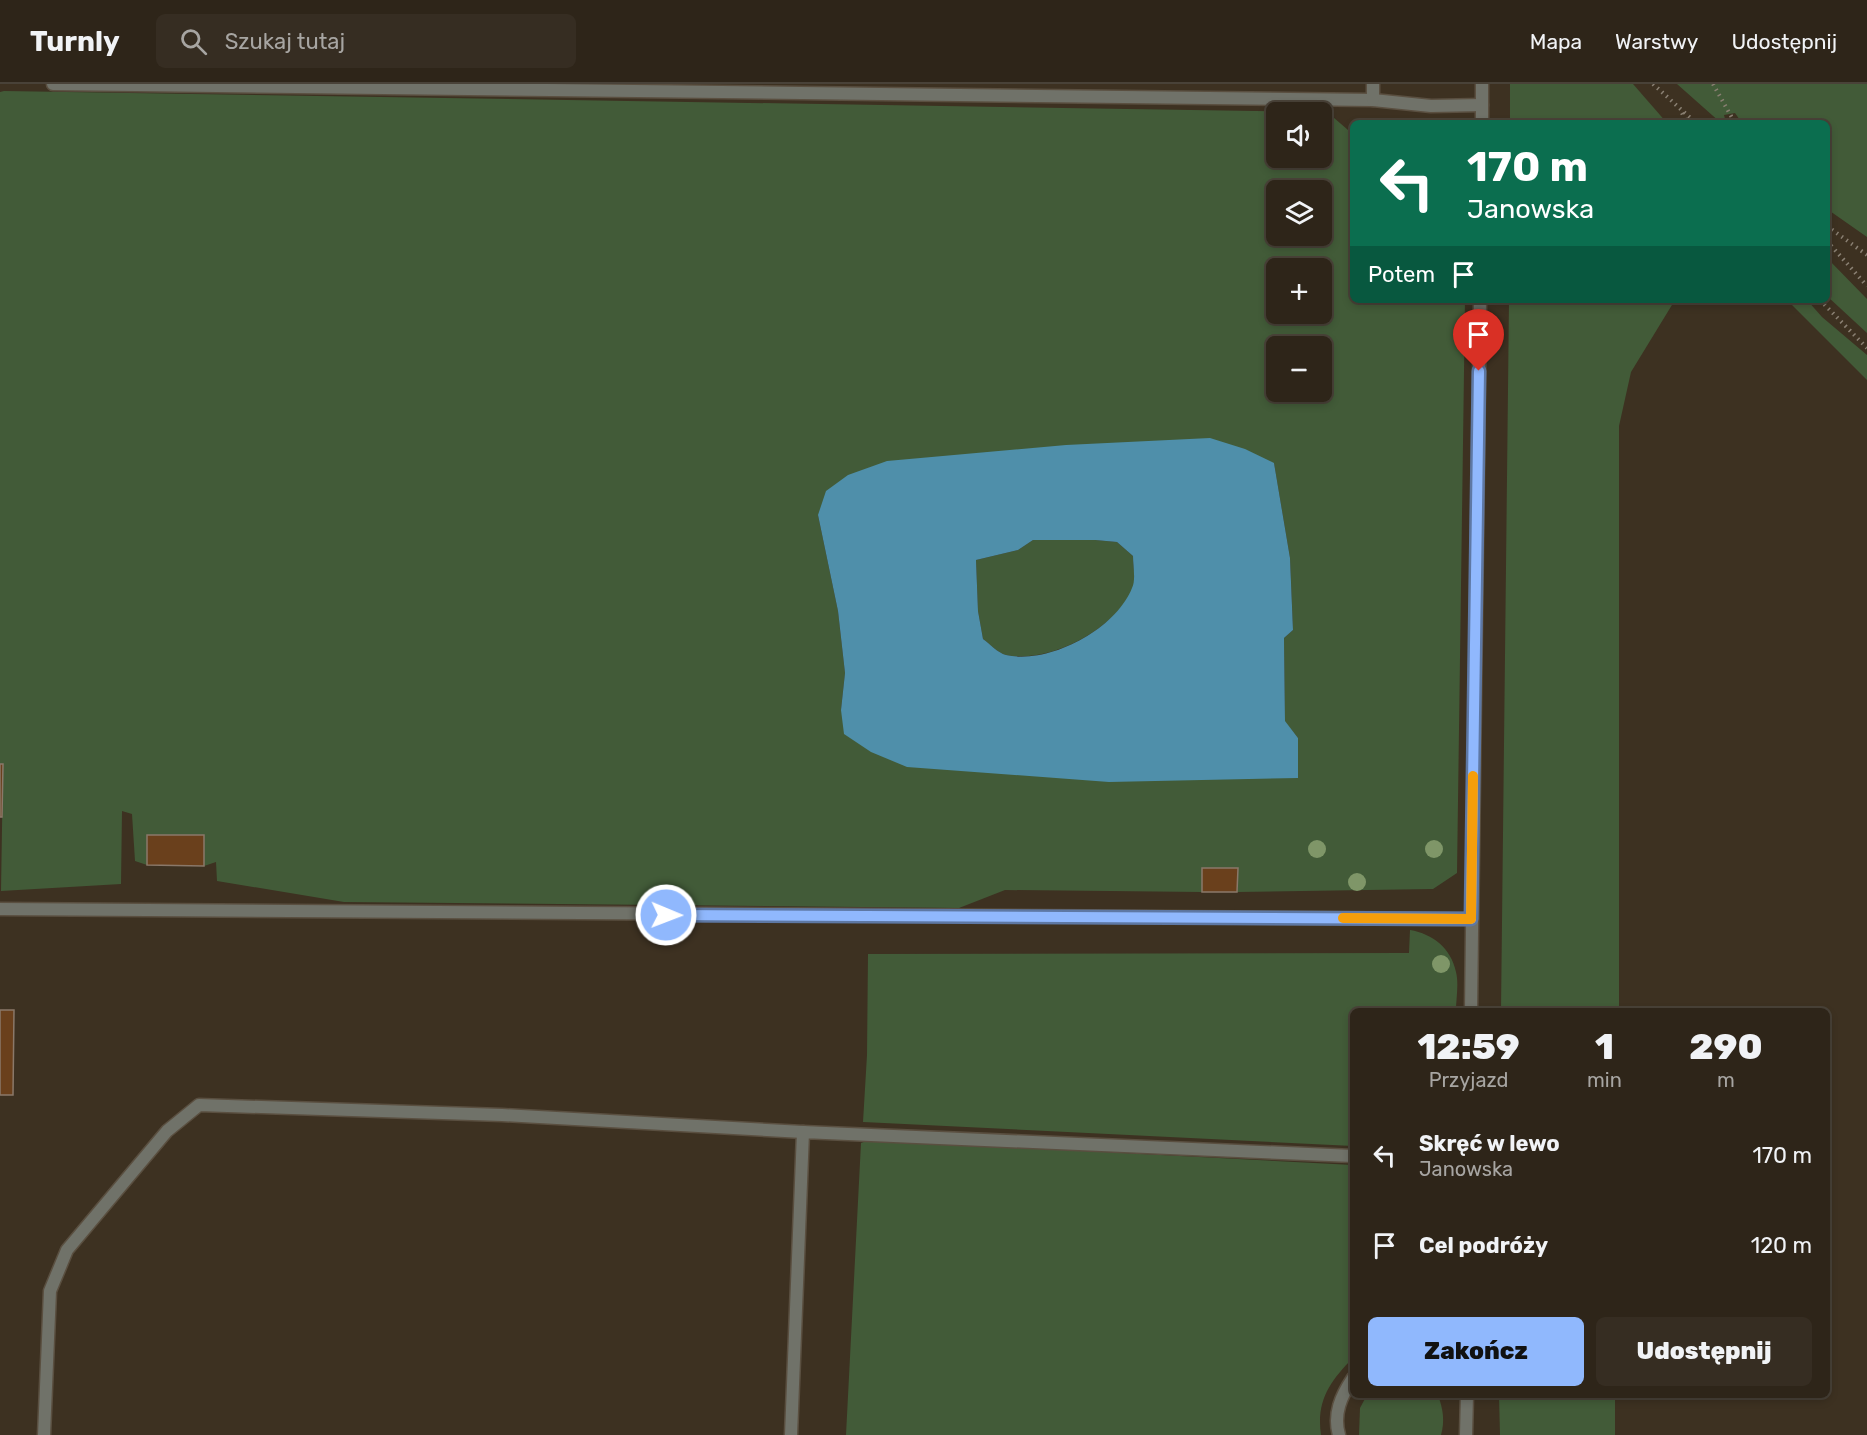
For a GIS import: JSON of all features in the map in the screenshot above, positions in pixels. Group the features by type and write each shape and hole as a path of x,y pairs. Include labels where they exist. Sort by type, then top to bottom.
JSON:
{"street":[{"path":"52,84 695,88 1373,100 1431,106 1482,105"},
{"path":"1373,84 1373,100"},
{"path":"1482,84 1482,120"},
{"path":"1471,1008 1479,303"},
{"path":"0,909 1471,919"},
{"path":"44,1435 50,1291 67,1250 167,1131 199,1105 502,1115 803,1132 1350,1156"},
{"path":"791,1435 803,1132"},
{"path":"1339,1435 1337,1411 1350,1383"},
{"path":"1466,1435 1467,1398"}],"path":[{"path":"1653,84 1692,120"},
{"path":"1713,84 1734,120"},
{"path":"1682,111 1686,120"},
{"path":"1830,228 1867,255"},
{"path":"1830,244 1867,286"},
{"path":"1823,303 1867,348"}],"green space":[{"path":"1510,84 1633,84 1664,120 1510,120"},
{"path":"1677,84 1867,84 1867,237 1830,211 1830,120 1740,120 1735,113 1724,115 1725,120 1718,120"},
{"path":"0,92 1266,111 1266,168 1332,168 1332,117 1350,130 1350,303 1465,303 1457,873 1433,889 1237,892 1238,868 1202,868 1202,892 1005,890 959,908 344,902 217,881 216,862 204,866 204,835 147,835 147,865 135,861 132,814 122,811 121,884 1,891 3,764 0,764","holes":["1274,463 1290,558 1293,630 1284,638 1285,722 1298,738 841,710 845,673 838,611 818,515"]},
{"path":"1830,261 1867,299 1867,333 1830,299"},
{"path":"1509,303 1673,303 1631,372 1619,426 1619,1008 1501,1008"},
{"path":"1790,303 1810,303 1822,317 1867,355 1867,380"},
{"path":"1033,540 1117,542 1133,556 1134,585 1124,603 1112,617 1097,630 1079,640 1061,649 1042,654 1006,655 983,639 978,611 976,560 1018,550"},
{"path":"1410,930 1426,935 1445,949 1454,963 1457,977 1456,1008 1350,1008 1350,1146 863,1122 867,1055 868,954 1409,953"},
{"path":"869,1140 1350,1165 1350,1361 1326,1392 1321,1412 1321,1435 846,1435 861,1143"},
{"path":"1365,1398 1439,1398 1443,1415 1441,1435 1359,1435 1360,1408"},
{"path":"1499,1398 1615,1398 1615,1435 1500,1435"}],"water":[{"path":"1210,438 1245,449 1274,463 1290,558 1293,630 1284,638 1285,721 1298,738 1298,778 1109,782 907,767 871,752 844,734 841,710 845,673 838,611 818,515 826,491 848,475 887,461 1066,445","holes":["1033,540 1117,542 1133,556 1133,585 1124,603 1112,617 1079,641 1042,655 1023,657 1006,655 983,639 978,611 976,560 1018,550"]}],"building":[{"path":"0,764 3,764 2,817 0,817"},
{"path":"147,835 204,835 204,866 147,865"},
{"path":"1202,868 1238,868 1237,892 1202,892"},
{"path":"0,1010 14,1010 13,1095 0,1095"}],"slow traffic":[{"path":"1343,918 1471,919 1473,776"}],"route":[{"path":"666,915 1471,919 1479,371"}]}
